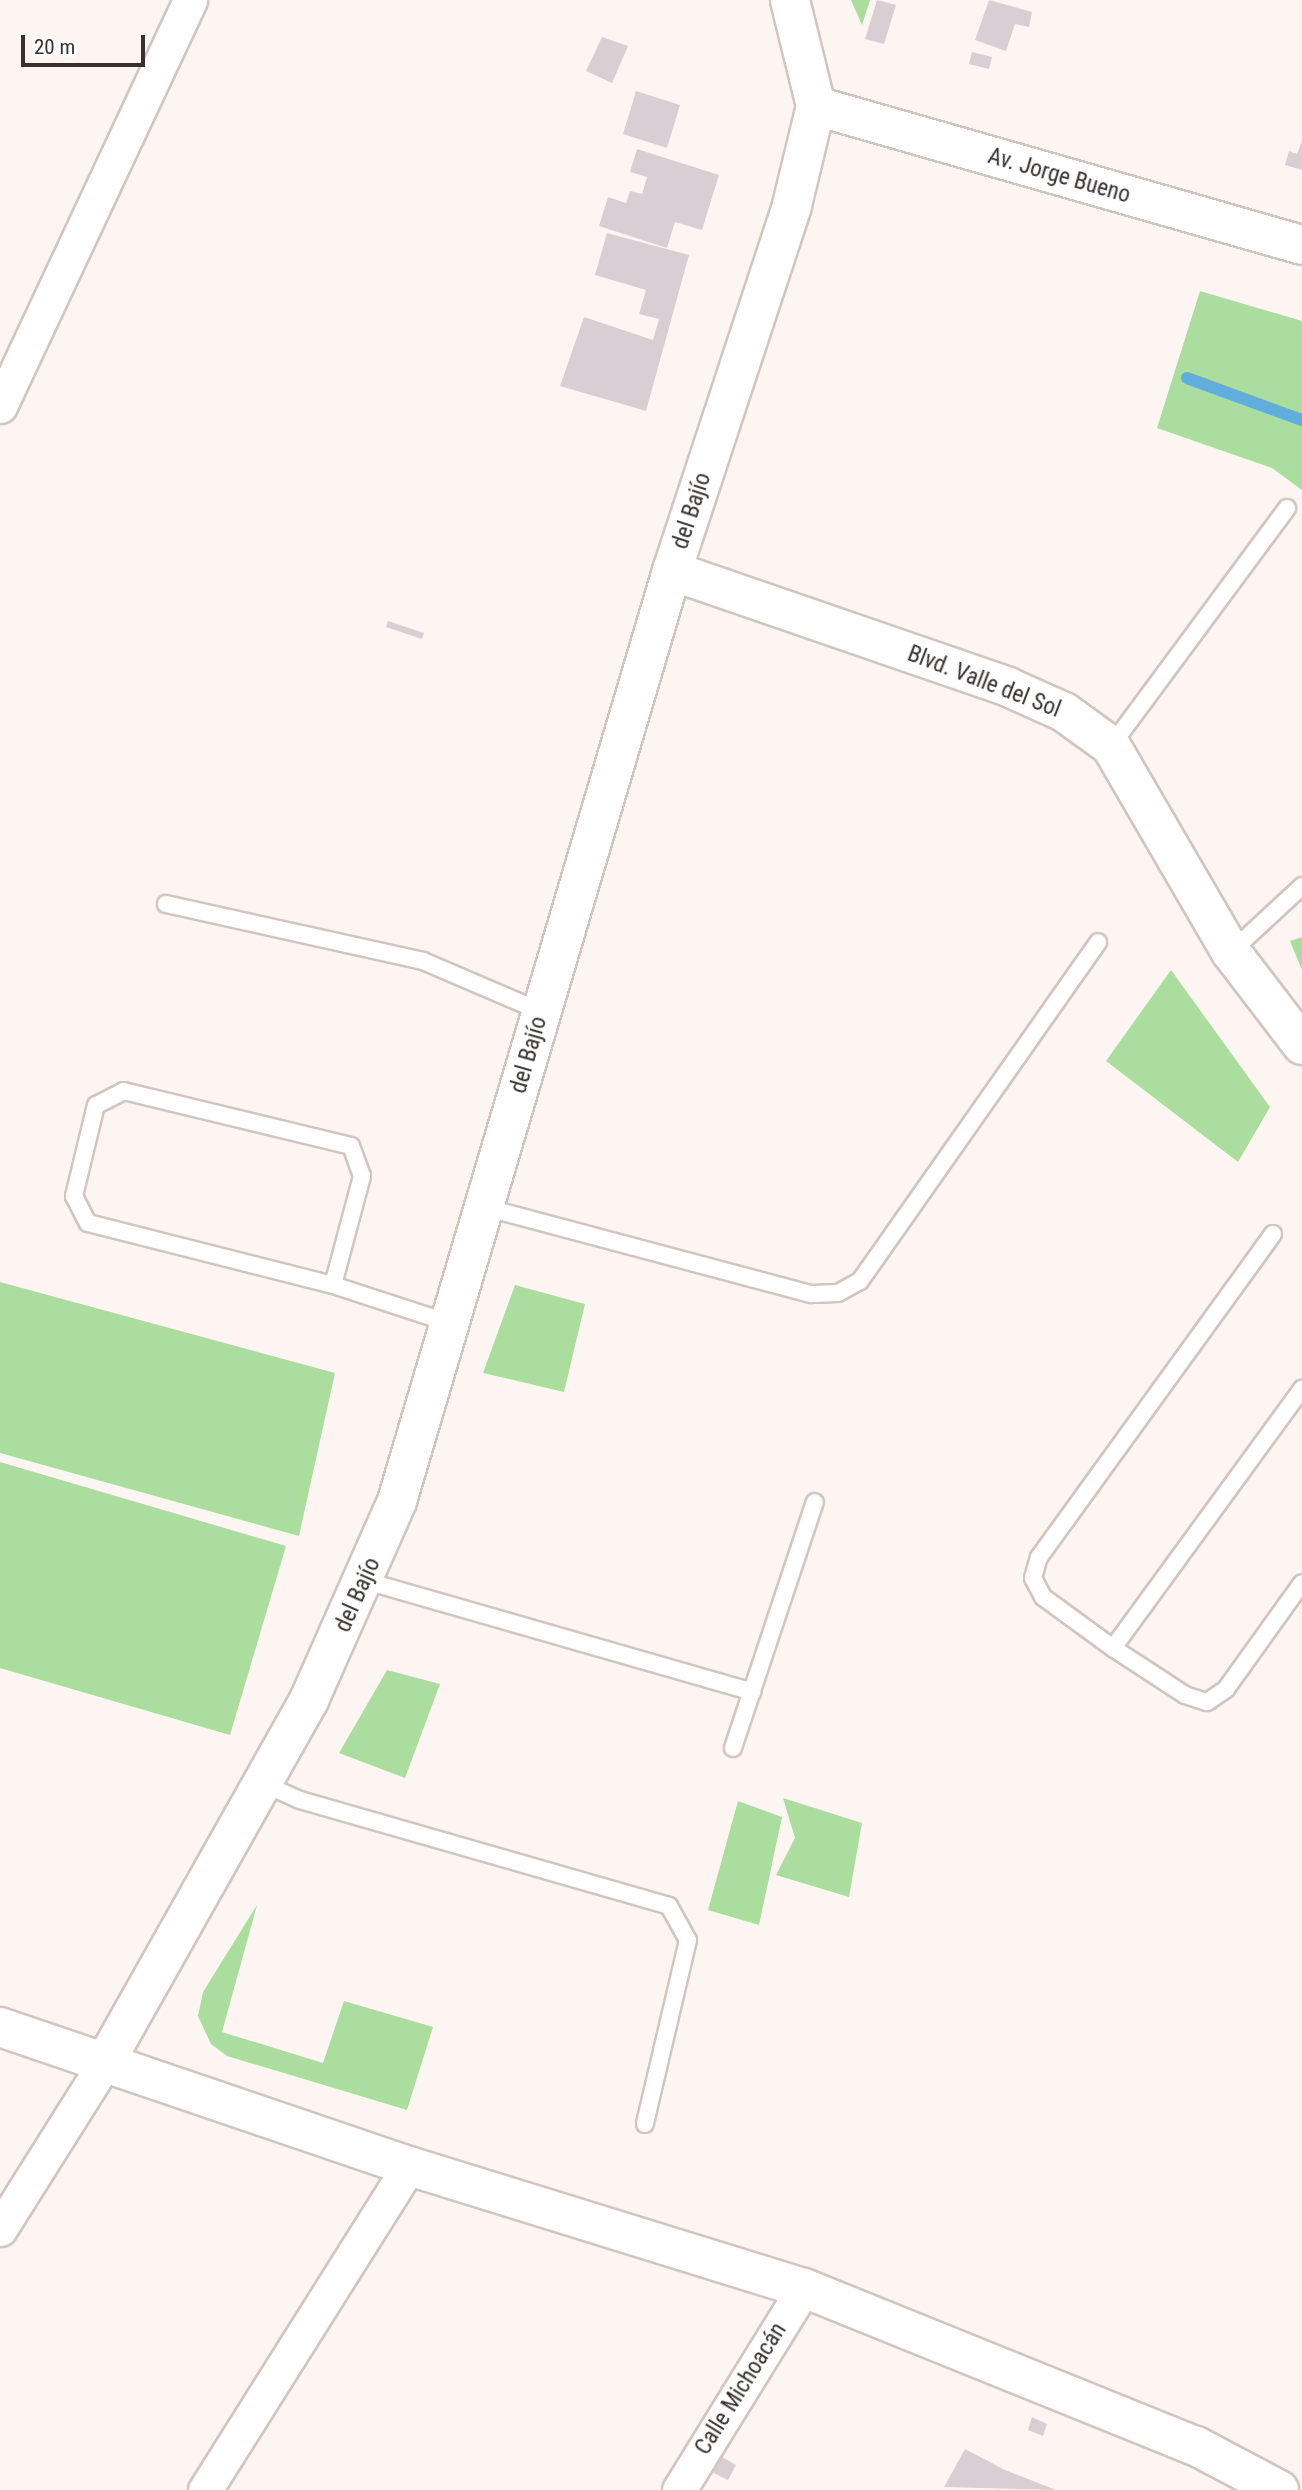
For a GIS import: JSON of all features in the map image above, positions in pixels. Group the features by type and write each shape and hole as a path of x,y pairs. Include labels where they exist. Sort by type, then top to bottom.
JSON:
{"street":[{"path":"0,406 190,0"},
{"name":"del Bajío","path":"104,2064 264,1784 366,1581 450,1323 672,571 792,205 816,106 790,0"},
{"name":"Av. Jorge Bueno","path":"816,106 1302,245"},
{"name":"Blvd. Valle del Sol","path":"672,571 1008,687 1064,712 1111,746 1231,952 1302,1045"},
{"path":"0,2027 409,2166 804,2288 1196,2446 1279,2490"},
{"path":"0,2229 104,2064"},
{"path":"205,2490 409,2166"},
{"name":"Calle Michoacán","path":"679,2490 804,2288"}],"lane":[{"path":"1111,746 1287,508"},
{"path":"1231,952 1302,886"},
{"path":"166,904 423,961 542,1012"},
{"path":"484,1207 812,1294 838,1293 860,1281 1098,943"},
{"path":"333,1285 362,1176 351,1146 124,1091 96,1105 75,1196 88,1223 333,1285 450,1323"},
{"path":"1273,1234 1040,1557 1033,1578 1043,1597 1113,1648 1185,1695 1207,1702 1226,1689 1302,1583"},
{"path":"1113,1648 1302,1389"},
{"path":"733,1748 815,1502"},
{"path":"366,1581 752,1692"},
{"path":"264,1784 300,1800 669,1906 688,1940 645,2124"}],"green space":[{"path":"851,0 870,0 862,25"},
{"path":"1200,291 1302,321 1302,490 1272,468 1157,428"},
{"path":"1302,937 1302,970 1290,941"},
{"path":"1171,970 1270,1107 1238,1162 1106,1061"},
{"path":"0,1282 335,1373 299,1536 0,1453"},
{"path":"515,1285 585,1304 564,1392 483,1373"},
{"path":"0,1462 286,1546 230,1735 0,1668"},
{"path":"387,1670 440,1684 405,1778 339,1753"},
{"path":"783,1798 862,1823 849,1897 776,1875 795,1838"},
{"path":"738,1801 782,1817 759,1925 708,1910"},
{"path":"257,1905 222,2032 323,2063 344,2001 433,2027 407,2110 227,2056 211,2044 198,2016 203,1992"}],"building":[{"path":"877,0 896,5 884,44 865,39"},
{"path":"989,0 1032,12 1029,27 1015,24 1006,51 975,40"},
{"path":"602,37 628,46 612,83 586,71"},
{"path":"972,52 992,57 989,69 969,64"},
{"path":"636,91 680,105 667,148 623,134"},
{"path":"1302,141 1302,170 1285,165 1289,151 1297,154"},
{"path":"637,149 719,175 702,230 675,222 667,248 599,226 608,197 626,203 630,191 642,194 647,177 630,172"},
{"path":"607,233 689,255 646,411 560,386 584,317 653,340 659,319 639,314 646,290 595,275"},
{"path":"388,621 424,633 422,639 386,627"},
{"path":"1032,2417 1047,2424 1043,2436 1028,2430"},
{"path":"965,2449 1005,2470 1056,2490 944,2487"},
{"path":"713,2452 736,2465 728,2480 703,2468"}],"waterway":[{"path":"1187,378 1302,420"}]}
